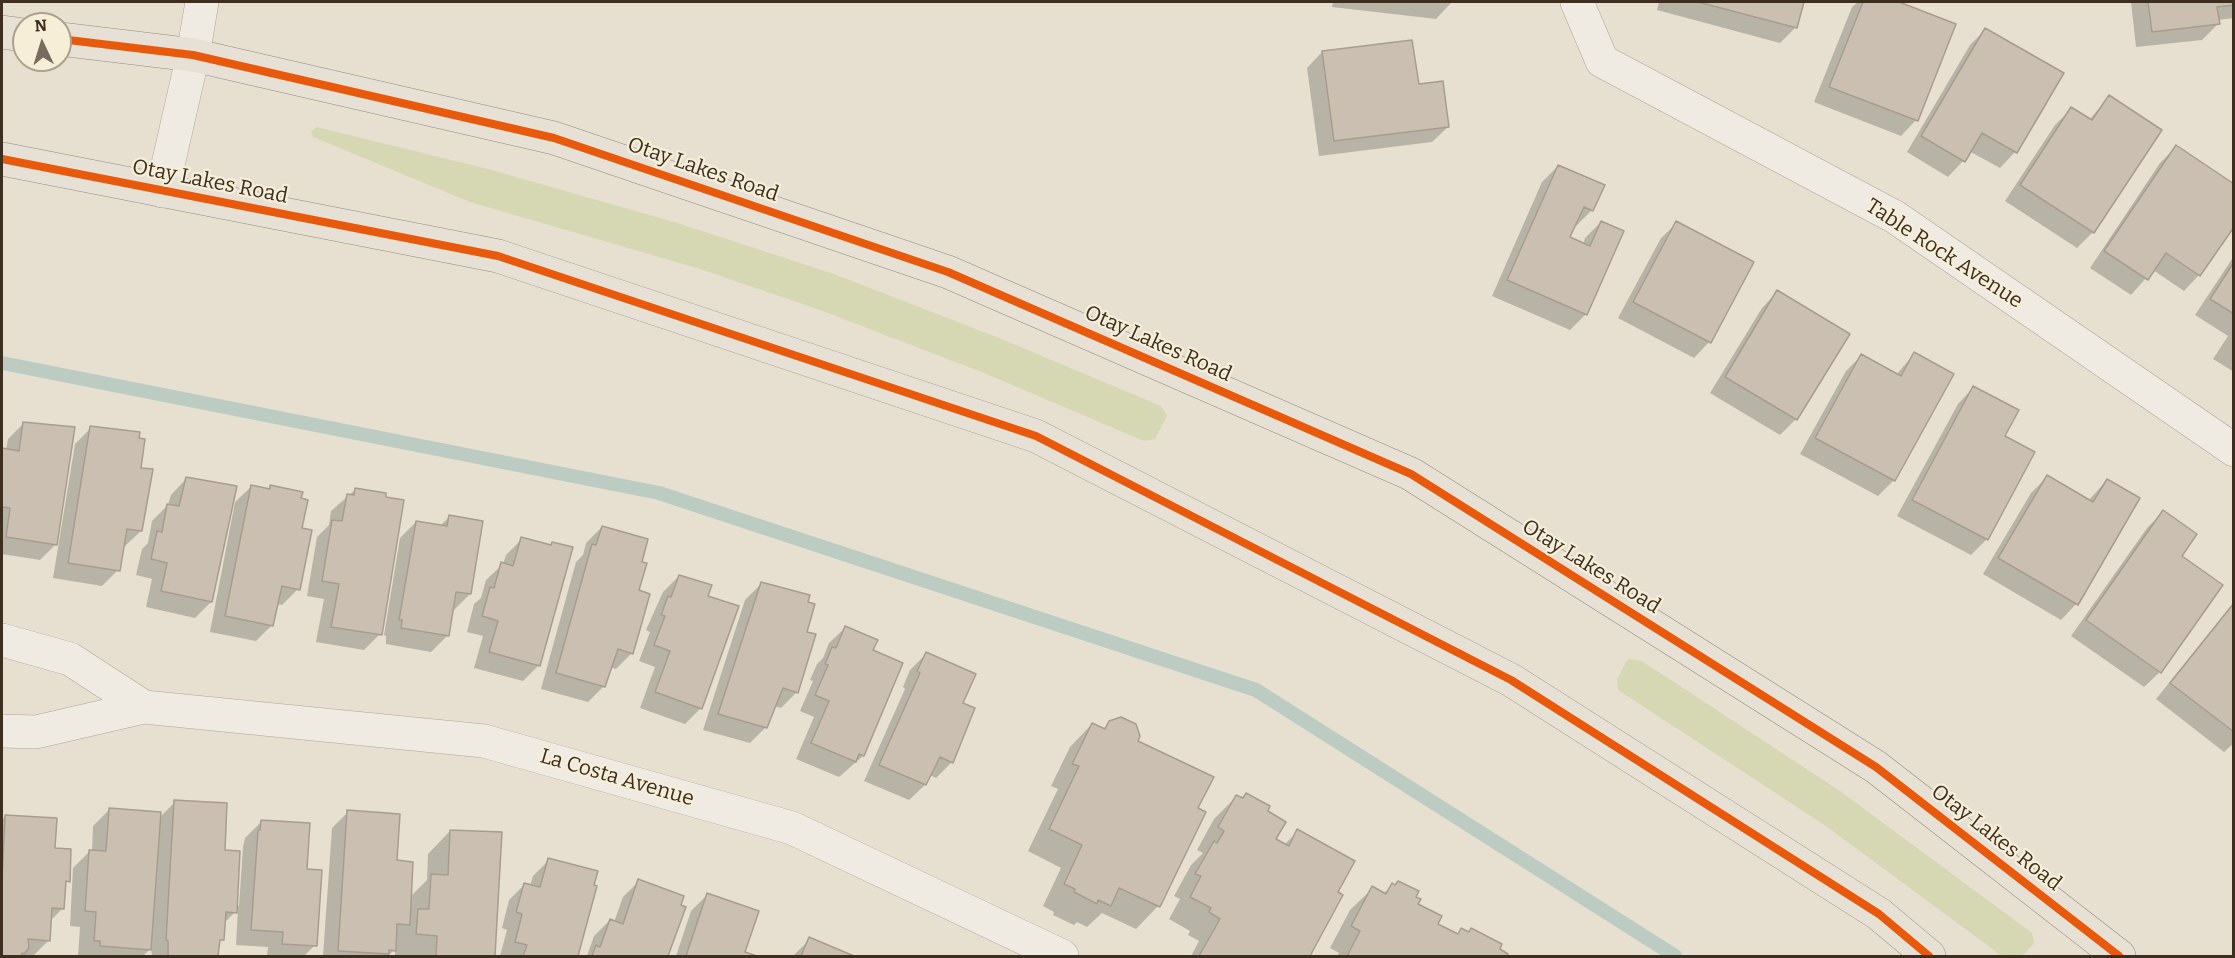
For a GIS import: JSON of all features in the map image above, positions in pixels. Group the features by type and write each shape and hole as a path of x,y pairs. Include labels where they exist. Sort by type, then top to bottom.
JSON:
{"main road":[{"name":"Otay Lakes Road","path":"72,40 193,55 554,138 937,268 1410,474 1876,767 2119,957"},
{"name":"Otay Lakes Road","path":"2,159 498,256 1036,436 1511,680 1879,914 1929,957"}],"street":[{"path":"162,191 193,55 202,2"},
{"name":"Table Rock Avenue","path":"1577,2 1602,61 1895,217 2234,450"},
{"name":"La Costa Avenue","path":"2,640 70,659 144,707"},
{"name":"La Costa Avenue","path":"2,731 36,732 144,707 484,741 792,828 1062,957"}],"green space":[{"path":"316,127 488,169 674,222 834,274 999,338 1161,406 1167,416 1155,439 1144,441 984,373 820,310 700,269 470,202 313,137 311,132"},
{"path":"1628,659 1642,661 1840,791 2032,933 2034,943 2022,956 2002,956 1823,824 1618,690 1617,679"}],"building":[{"path":"1698,2 1804,2 1797,28"},
{"path":"1863,2 1899,2 1956,24 1918,121 1829,87"},
{"path":"2148,2 2234,2 2234,5 2217,7 2220,24 2152,32"},
{"path":"1985,28 2064,73 2017,153 1982,133 1965,162 1921,136"},
{"path":"1412,40 1419,84 1443,81 1449,127 1334,141 1322,51"},
{"path":"2109,95 2162,130 2094,233 2020,185 2071,107 2092,120"},
{"path":"2176,145 2234,184 2234,227 2200,276 2166,253 2148,280 2104,251"},
{"path":"1558,165 1605,185 1593,211 1584,207 1570,237 1590,246 1601,221 1624,231 1587,315 1507,280"},
{"path":"1676,221 1754,262 1711,343 1633,302"},
{"path":"2234,262 2234,314 2210,299"},
{"path":"1777,290 1850,334 1797,420 1725,377"},
{"path":"1914,352 1954,374 1895,481 1815,438 1861,354 1901,376"},
{"path":"1973,386 2019,410 2005,436 2035,452 1988,540 1912,500"},
{"path":"23,422 75,427 57,545 6,537 10,508 2,507 2,448 19,451"},
{"path":"90,426 140,432 139,438 145,439 141,468 153,469 142,531 127,529 120,571 68,563"},
{"path":"2047,475 2093,502 2107,479 2140,498 2078,605 1998,558"},
{"path":"186,477 237,486 212,602 161,591 167,563 151,559 157,531 162,532 167,504 179,506"},
{"path":"251,485 270,489 270,485 303,492 301,498 308,500 302,528 312,530 300,590 282,586 273,626 225,616"},
{"path":"355,488 386,493 386,497 404,500 382,635 331,627 339,584 322,581 332,520 342,521 347,494 354,495"},
{"path":"2163,510 2197,534 2182,556 2223,585 2161,673 2086,620"},
{"path":"449,515 483,521 471,594 456,592 449,636 401,628 402,620 399,620 416,521 447,526"},
{"path":"602,526 648,539 642,562 647,563 639,590 650,594 633,654 618,649 605,687 556,673 592,544 596,545"},
{"path":"521,537 551,545 552,542 573,547 540,666 489,652 498,621 482,616 490,587 494,588 501,562 513,566"},
{"path":"679,575 712,585 708,596 739,606 702,709 655,692 670,651 654,645 665,616 661,615"},
{"path":"761,582 810,595 808,602 815,604 807,632 816,634 798,693 783,688 767,728 718,714"},
{"path":"2234,603 2234,732 2170,683"},
{"path":"845,626 878,640 873,650 903,663 864,756 859,754 856,762 811,743 829,701 815,695 828,665 825,664 832,647 836,648"},
{"path":"926,652 976,674 963,703 975,708 953,763 940,757 926,785 879,765 920,673 917,671"},
{"path":"1121,717 1136,724 1140,736 1138,741 1214,777 1198,808 1206,812 1160,907 1119,888 1111,906 1098,900 1097,904 1074,892 1075,889 1064,884 1082,845 1049,829 1079,766 1072,764 1092,723 1105,729 1109,721"},
{"path":"1246,793 1270,806 1268,811 1286,822 1276,839 1289,846 1297,829 1355,861 1338,892 1343,895 1310,956 1199,956 1220,919 1209,912 1211,908 1190,897 1201,876 1195,874 1214,841 1217,843 1224,831 1218,827 1236,795 1243,798"},
{"path":"174,800 227,803 225,850 240,851 237,913 226,912 224,940 220,940 218,956 168,956 168,941 166,940"},
{"path":"109,808 161,812 151,950 100,946 100,941 94,941 96,912 85,911 89,850 106,851"},
{"path":"347,810 400,814 397,860 413,862 410,925 397,924 396,951 389,950 389,954 338,951"},
{"path":"5,815 57,818 55,848 71,849 70,882 66,881 64,909 52,908 50,941 28,939 29,948 21,956 2,956"},
{"path":"261,820 310,823 307,869 322,870 317,946 282,944 283,932 251,930 258,830 260,830"},
{"path":"450,830 502,832 495,956 436,956 437,936 416,934 418,909 429,909 431,874 448,875"},
{"path":"548,858 598,871 594,885 597,886 578,956 523,956 527,945 515,942 522,914 516,912 524,883 540,887"},
{"path":"638,879 684,896 681,905 686,907 668,956 592,956 596,945 600,947 610,919 623,924"},
{"path":"1398,881 1419,891 1416,897 1421,899 1418,904 1442,916 1438,924 1458,934 1461,928 1469,932 1471,928 1502,944 1500,949 1508,954 1507,956 1347,956 1360,931 1351,926 1372,886 1386,894 1392,883 1395,885"},
{"path":"707,893 759,911 745,952 757,956 686,956"},
{"path":"809,937 854,956 801,956"}],"waterway":[{"path":"2,363 659,493 1256,690 1675,956"}],"cycle path":[{"path":"72,40 193,55 554,138 948,272 1411,474 1876,767 2119,956"},
{"path":"2,159 498,256 1036,436 1511,680 1879,914 1929,956"}]}
